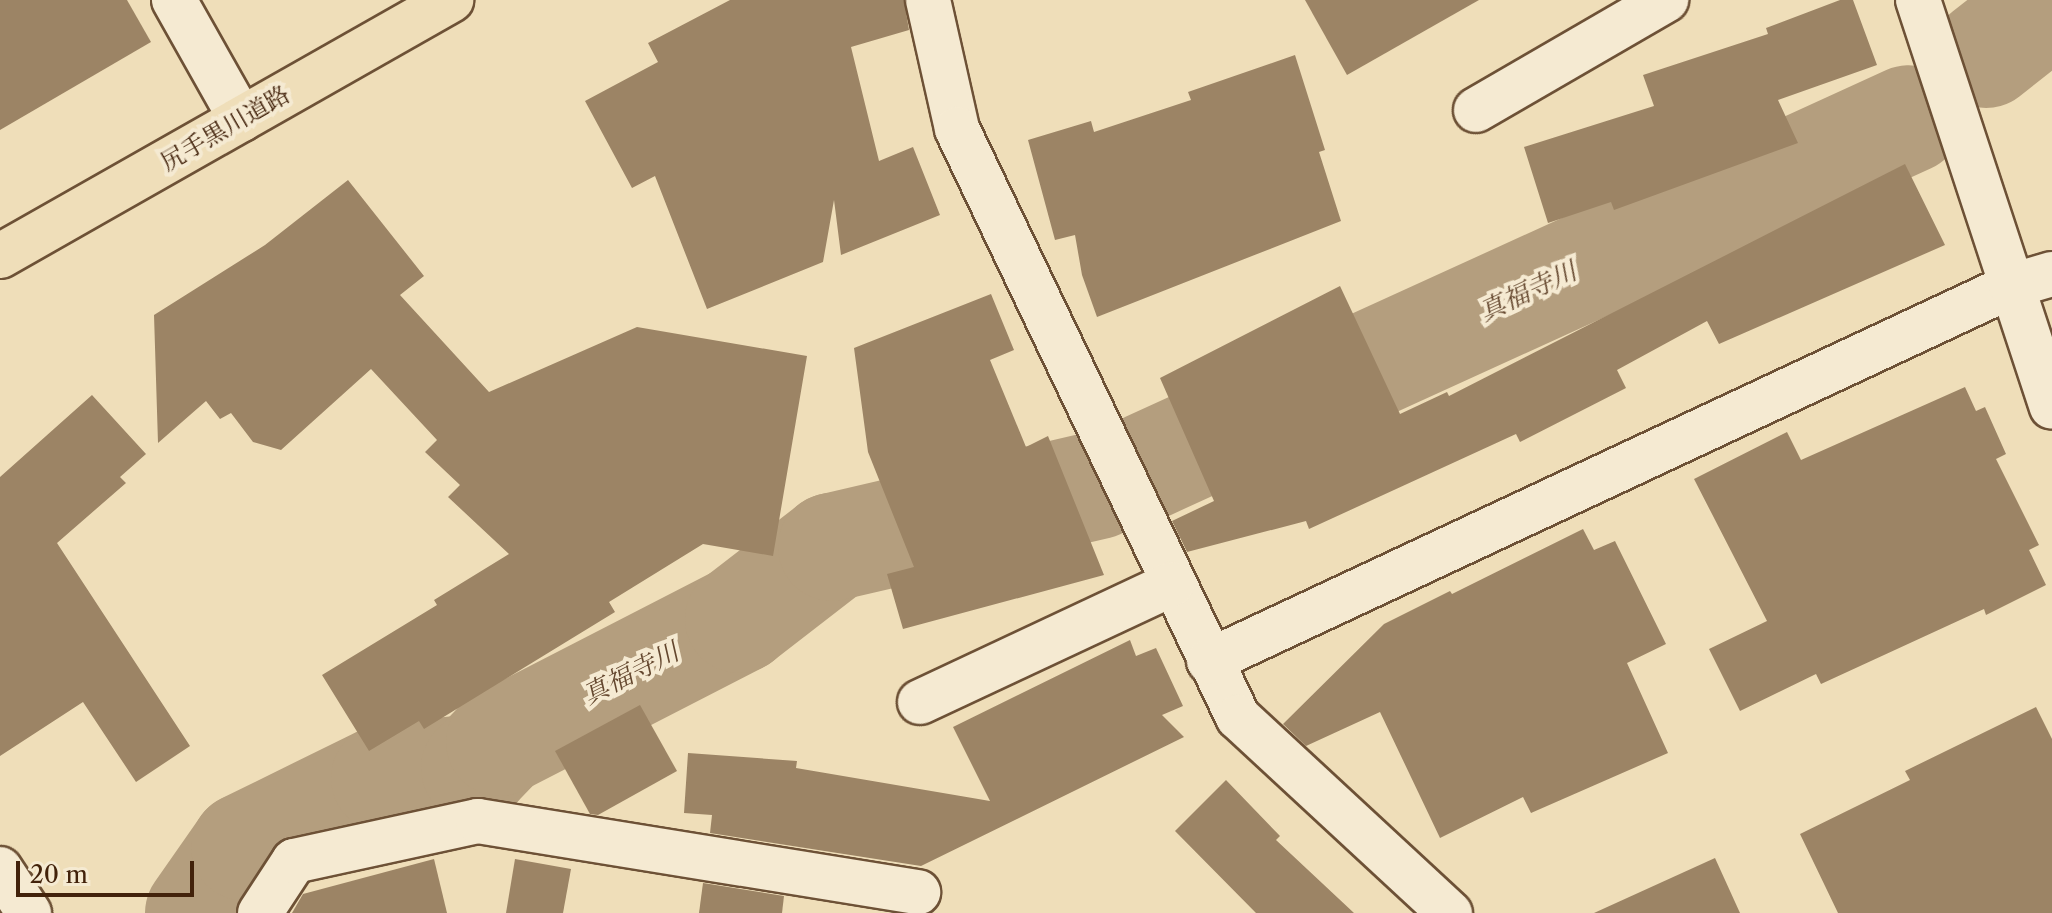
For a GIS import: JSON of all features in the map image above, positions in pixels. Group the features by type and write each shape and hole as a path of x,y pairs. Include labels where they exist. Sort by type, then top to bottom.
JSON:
{"main road":[{"name":"尻手黒川道路","path":"0,256 451,0"}],"street":[{"path":"174,0 241,119"},
{"path":"928,0 957,129 1238,717 1450,913"},
{"path":"1476,110 1666,0"},
{"path":"1918,0 2052,407"},
{"path":"1209,661 2011,286 2052,274"},
{"path":"920,702 1172,584"},
{"path":"260,913 294,861 478,821 852,898 918,892"},
{"path":"0,869 29,913"}],"building":[{"path":"0,0 127,0 151,42 0,130"},
{"path":"730,0 904,0 909,30 851,47 879,161 913,147 940,215 841,255 834,200 823,262 707,309 655,176 632,188 585,101 658,62 648,43"},
{"path":"1305,0 1479,0 1347,75"},
{"path":"1840,0 1853,0 1877,65 1778,100 1798,143 1614,210 1611,202 1548,223 1524,147 1654,106 1643,75 1768,34 1766,28"},
{"path":"1295,55 1325,150 1319,152 1341,221 1097,317 1082,275 1075,235 1055,240 1028,140 1091,121 1094,132 1191,100 1188,92"},
{"path":"1905,164 1945,245 1719,344 1707,321 1617,370 1626,388 1520,442 1516,434 1309,529 1306,521 1187,552 1172,521 1214,501 1160,378 1340,286 1400,414 1447,392 1449,396"},
{"path":"348,180 424,276 400,295 489,392 637,327 807,356 773,556 703,544 609,602 615,612 424,729 419,721 369,751 322,675 437,605 434,600 509,554 448,497 460,485 425,452 437,440 371,369 281,450 253,442 231,413 220,419 206,401 158,443 154,315 265,245"},
{"path":"991,294 1014,350 990,360 1026,447 1048,436 1104,575 903,629 887,574 914,567 868,452 854,348"},
{"path":"1965,387 1976,411 1985,407 2006,454 1996,459 2039,545 2029,550 2046,585 1986,615 1984,609 1821,684 1816,674 1740,711 1709,649 1767,621 1694,479 1787,432 1801,460"},
{"path":"92,395 146,454 120,477 126,483 57,543 190,746 136,782 83,702 0,756 0,477"},
{"path":"1583,529 1594,550 1615,541 1666,644 1627,663 1668,753 1531,813 1523,797 1440,838 1380,712 1306,746 1283,724 1384,624"},
{"path":"1130,640 1136,656 1156,648 1183,706 1162,715 1184,737 921,866 710,833 712,815 684,813 688,753 797,761 796,768 990,801 953,727"},
{"path":"640,705 677,771 598,815 590,814 555,751"},
{"path":"2036,707 2052,739 2052,913 1838,913 1800,834 1910,780 1905,771"},
{"path":"1226,780 1280,836 1276,840 1354,913 1256,913 1175,831"},
{"path":"1715,858 1740,913 1594,913"},
{"path":"434,859 447,913 292,913 303,894"},
{"path":"515,859 571,869 563,913 506,913"},
{"path":"703,883 784,896 782,913 699,913"}],"waterway":[{"name":"真福寺川","path":"1986,54 2052,2"},
{"name":"真福寺川","path":"1148,466 1909,119"},
{"name":"真福寺川","path":"199,913 245,847 385,778 475,768 500,742 739,619 832,547 1098,485"}]}
